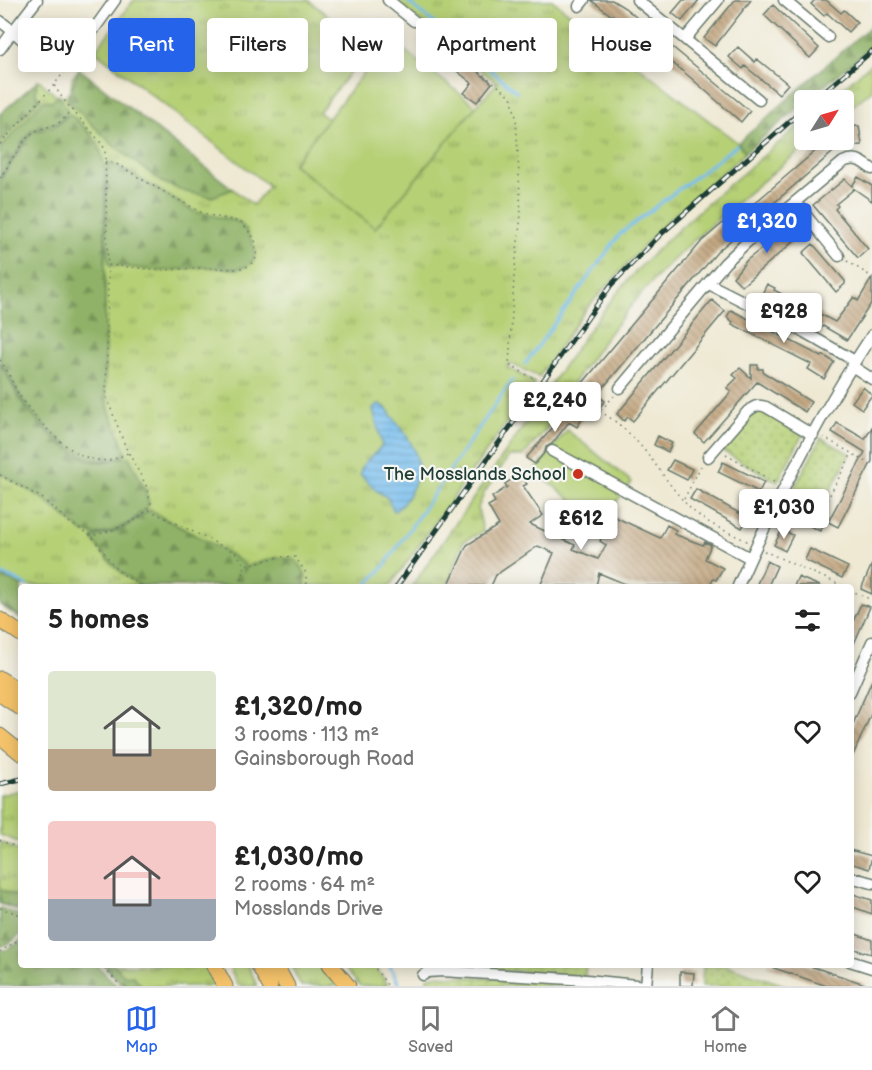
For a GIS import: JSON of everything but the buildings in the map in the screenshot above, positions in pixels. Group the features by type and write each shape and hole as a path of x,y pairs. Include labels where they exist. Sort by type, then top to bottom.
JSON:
{"highway":[{"path":"0,620 18,634"},
{"path":"0,627 18,635"},
{"path":"0,679 18,690"},
{"path":"0,694 18,706"},
{"path":"0,736 18,752"},
{"path":"0,744 18,753"},
{"path":"215,968 225,986"},
{"path":"260,968 270,986"},
{"path":"277,968 287,986"},
{"path":"333,968 348,986"}],"street":[{"path":"96,26 115,0"},
{"path":"388,0 414,21"},
{"path":"637,0 759,100"},
{"path":"686,39 718,0"},
{"path":"784,0 828,37"},
{"path":"0,49 34,4"},
{"path":"0,21 18,35"},
{"path":"620,388 725,263 746,243 843,162 851,158 860,160 872,169"},
{"path":"795,202 838,256"},
{"path":"709,284 804,332 854,364 872,379"},
{"path":"739,584 814,434 872,335"},
{"path":"708,457 755,406 766,407 814,434"},
{"path":"552,451 754,550"},
{"path":"854,683 872,642"},
{"path":"854,662 862,665"},
{"path":"854,877 872,883"},
{"path":"854,962 872,968"},
{"path":"423,975 428,972 442,971 646,986 648,968"}],"path":[{"path":"414,21 511,96 516,117 521,215 514,277 509,365 536,379"},
{"path":"0,144 63,72"},
{"path":"54,85 70,110 105,148 106,396 129,453 146,485 151,504 148,509 121,528 92,536"},
{"path":"0,178 28,136 39,130 54,127 70,110"},
{"path":"105,162 120,165 204,214 241,222 255,239 256,256 249,266 237,269 162,270 107,265"},
{"path":"838,256 872,277"},
{"path":"0,360 19,395 40,422 72,450 95,460 111,460 129,453"},
{"path":"551,388 601,411 625,429 683,500 715,526 754,550 838,584"},
{"path":"601,411 620,388"},
{"path":"814,434 872,465"},
{"path":"683,500 708,457"},
{"path":"0,475 42,498 70,523 92,536 117,570 137,584"},
{"path":"148,509 236,553 245,565 241,584"},
{"path":"245,565 278,556 295,556 305,571 306,584"},
{"path":"854,592 872,600"},
{"path":"0,840 18,848"},
{"path":"0,908 18,914"},
{"path":"0,952 18,940"},
{"path":"104,968 121,986"},
{"path":"375,968 388,986"}],"green space":[{"path":"134,0 308,0 331,18 320,18 320,72 350,72 319,112 328,119 293,164 375,228 497,83 483,72 557,72 557,18 416,18 393,0 552,0 575,18 569,18 569,72 646,72 738,143 745,153 668,220 586,309 539,377 509,363 507,367 535,383 391,584 18,584 18,617 0,605 0,114 39,80 55,95 65,96 71,91 72,78 77,72 83,72 253,205 269,186 122,72 195,72 195,18 120,18"},
{"path":"872,25 872,46 819,90 798,90"},
{"path":"108,34 108,61 96,50"},
{"path":"404,50 416,59 416,72 432,72 476,106 375,228 293,164 364,72 404,72"},
{"path":"872,63 872,90 854,105 854,90 841,90"},
{"path":"78,72 83,72 233,189 212,197 186,192 162,182 114,146 67,100"},
{"path":"37,82 36,93 40,99 0,142 0,114"},
{"path":"794,94 794,111 745,153 738,143"},
{"path":"59,95 68,111 65,116 56,123 31,131 0,177 0,148 43,101 52,101"},
{"path":"70,114 94,138 101,152 105,170 105,390 109,410 126,452 121,457 108,461 85,456 66,445 46,427 25,404 0,361 0,180 32,132 54,127"},
{"path":"794,129 794,150 801,150 720,217 667,266 626,312 564,396 551,384 593,324 640,267 720,192"},
{"path":"108,163 122,168 193,211 239,222 253,244 255,254 253,261 237,269 204,267 162,271 110,265 106,244"},
{"path":"0,364 27,409 65,447 97,462 129,457 145,489 149,504 146,509 129,523 111,532 95,535 83,532 42,498 0,473"},
{"path":"549,390 565,399 553,421 523,456 509,456 484,493 478,508 483,531 463,542 448,584 413,584"},
{"path":"758,409 764,410 803,434 777,482 721,450 750,414"},
{"path":"567,430 632,482 600,523 535,471"},
{"path":"821,438 850,454 822,506 793,490"},
{"path":"150,510 233,556 244,564 244,571 248,566 278,557 295,560 304,572 304,584 138,584 114,565 92,538 120,530"},
{"path":"0,575 18,584 18,615 0,604"},
{"path":"18,791 18,842 0,835 0,795"},
{"path":"0,842 18,850 18,910 0,904"},
{"path":"0,889 18,897 18,910 0,903"},
{"path":"0,908 18,915 18,936 0,947"},
{"path":"18,942 18,968 100,968 117,986 0,986 0,951 9,949"},
{"path":"106,968 117,968 124,975 133,976 142,986 124,986"},
{"path":"110,968 207,968 216,986 127,986"},
{"path":"230,968 249,968 257,986 238,986"},
{"path":"292,968 322,968 337,986 301,986"},
{"path":"345,968 376,968 389,986 360,986"},
{"path":"470,968 586,968 585,976"},
{"path":"703,968 734,968 787,986 702,986"},
{"path":"434,975 582,983 582,986 425,986 428,978"}],"water":[{"path":"380,404 385,407 407,437 417,458 418,469 415,481 404,502 394,511 387,497 377,491 360,474 366,461 382,445 373,409"}],"waterway":[{"path":"406,0 517,92"},
{"path":"525,364 620,234 737,145"},
{"path":"368,584 385,565 512,380"},
{"path":"0,574 23,584"},
{"path":"391,968 400,986"}],"railway":[{"path":"826,90 872,51"},
{"path":"398,584 611,285 661,234 794,118"},
{"path":"0,784 18,780"}],"place":[{"name":"The Mosslands School","path":"578,474"}]}
